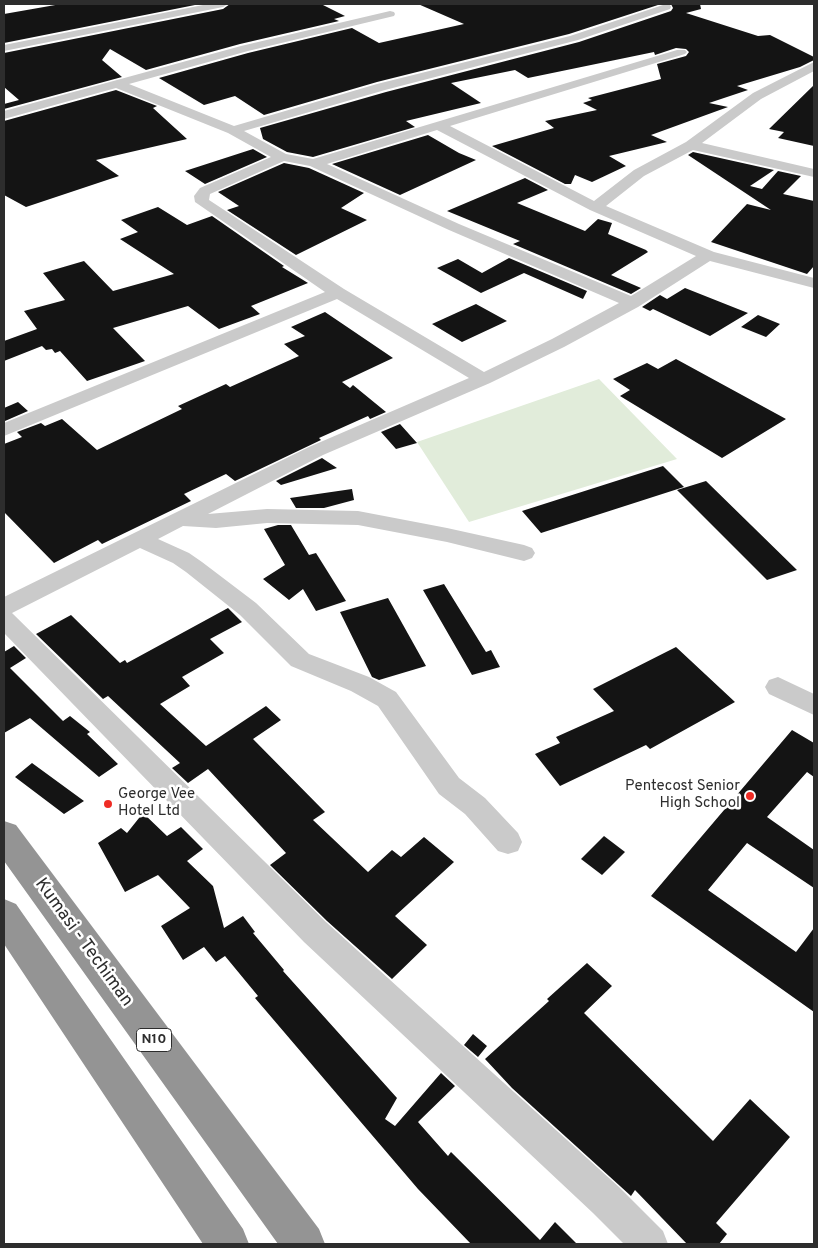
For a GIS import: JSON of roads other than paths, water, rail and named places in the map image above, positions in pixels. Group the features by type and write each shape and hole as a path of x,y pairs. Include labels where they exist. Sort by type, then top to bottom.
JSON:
{"highway":[{"name":"Kumasi - Techiman","path":"4,835 304,1244"},
{"path":"4,915 228,1244"}],"street":[{"path":"7,45 223,4"},
{"path":"233,130 400,82 574,38 666,7"},
{"path":"4,115 245,48 390,14"},
{"path":"314,163 681,52"},
{"path":"594,207 638,172 691,146 757,96 814,66"},
{"path":"789,79 806,82"},
{"path":"117,84 233,130 282,157 314,163 454,227 632,303"},
{"path":"437,125 594,207 708,255 814,284"},
{"path":"691,146 814,173"},
{"path":"282,157 205,191 201,196 202,202 338,293 483,379"},
{"path":"4,607 316,451 483,379 558,343 632,303 708,255"},
{"path":"4,430 338,293"},
{"path":"179,519 216,521 267,516 358,518 447,535 524,553"},
{"path":"138,539 181,558 194,567 248,609 300,660 360,684 387,699 449,786 475,806 508,842"},
{"path":"4,619 315,932 606,1200 650,1244"},
{"path":"778,687 814,705"}],"place":[{"name":"Pentecost Senior High School","path":"750,796"},
{"name":"George Vee Hotel Ltd","path":"108,804"}]}
